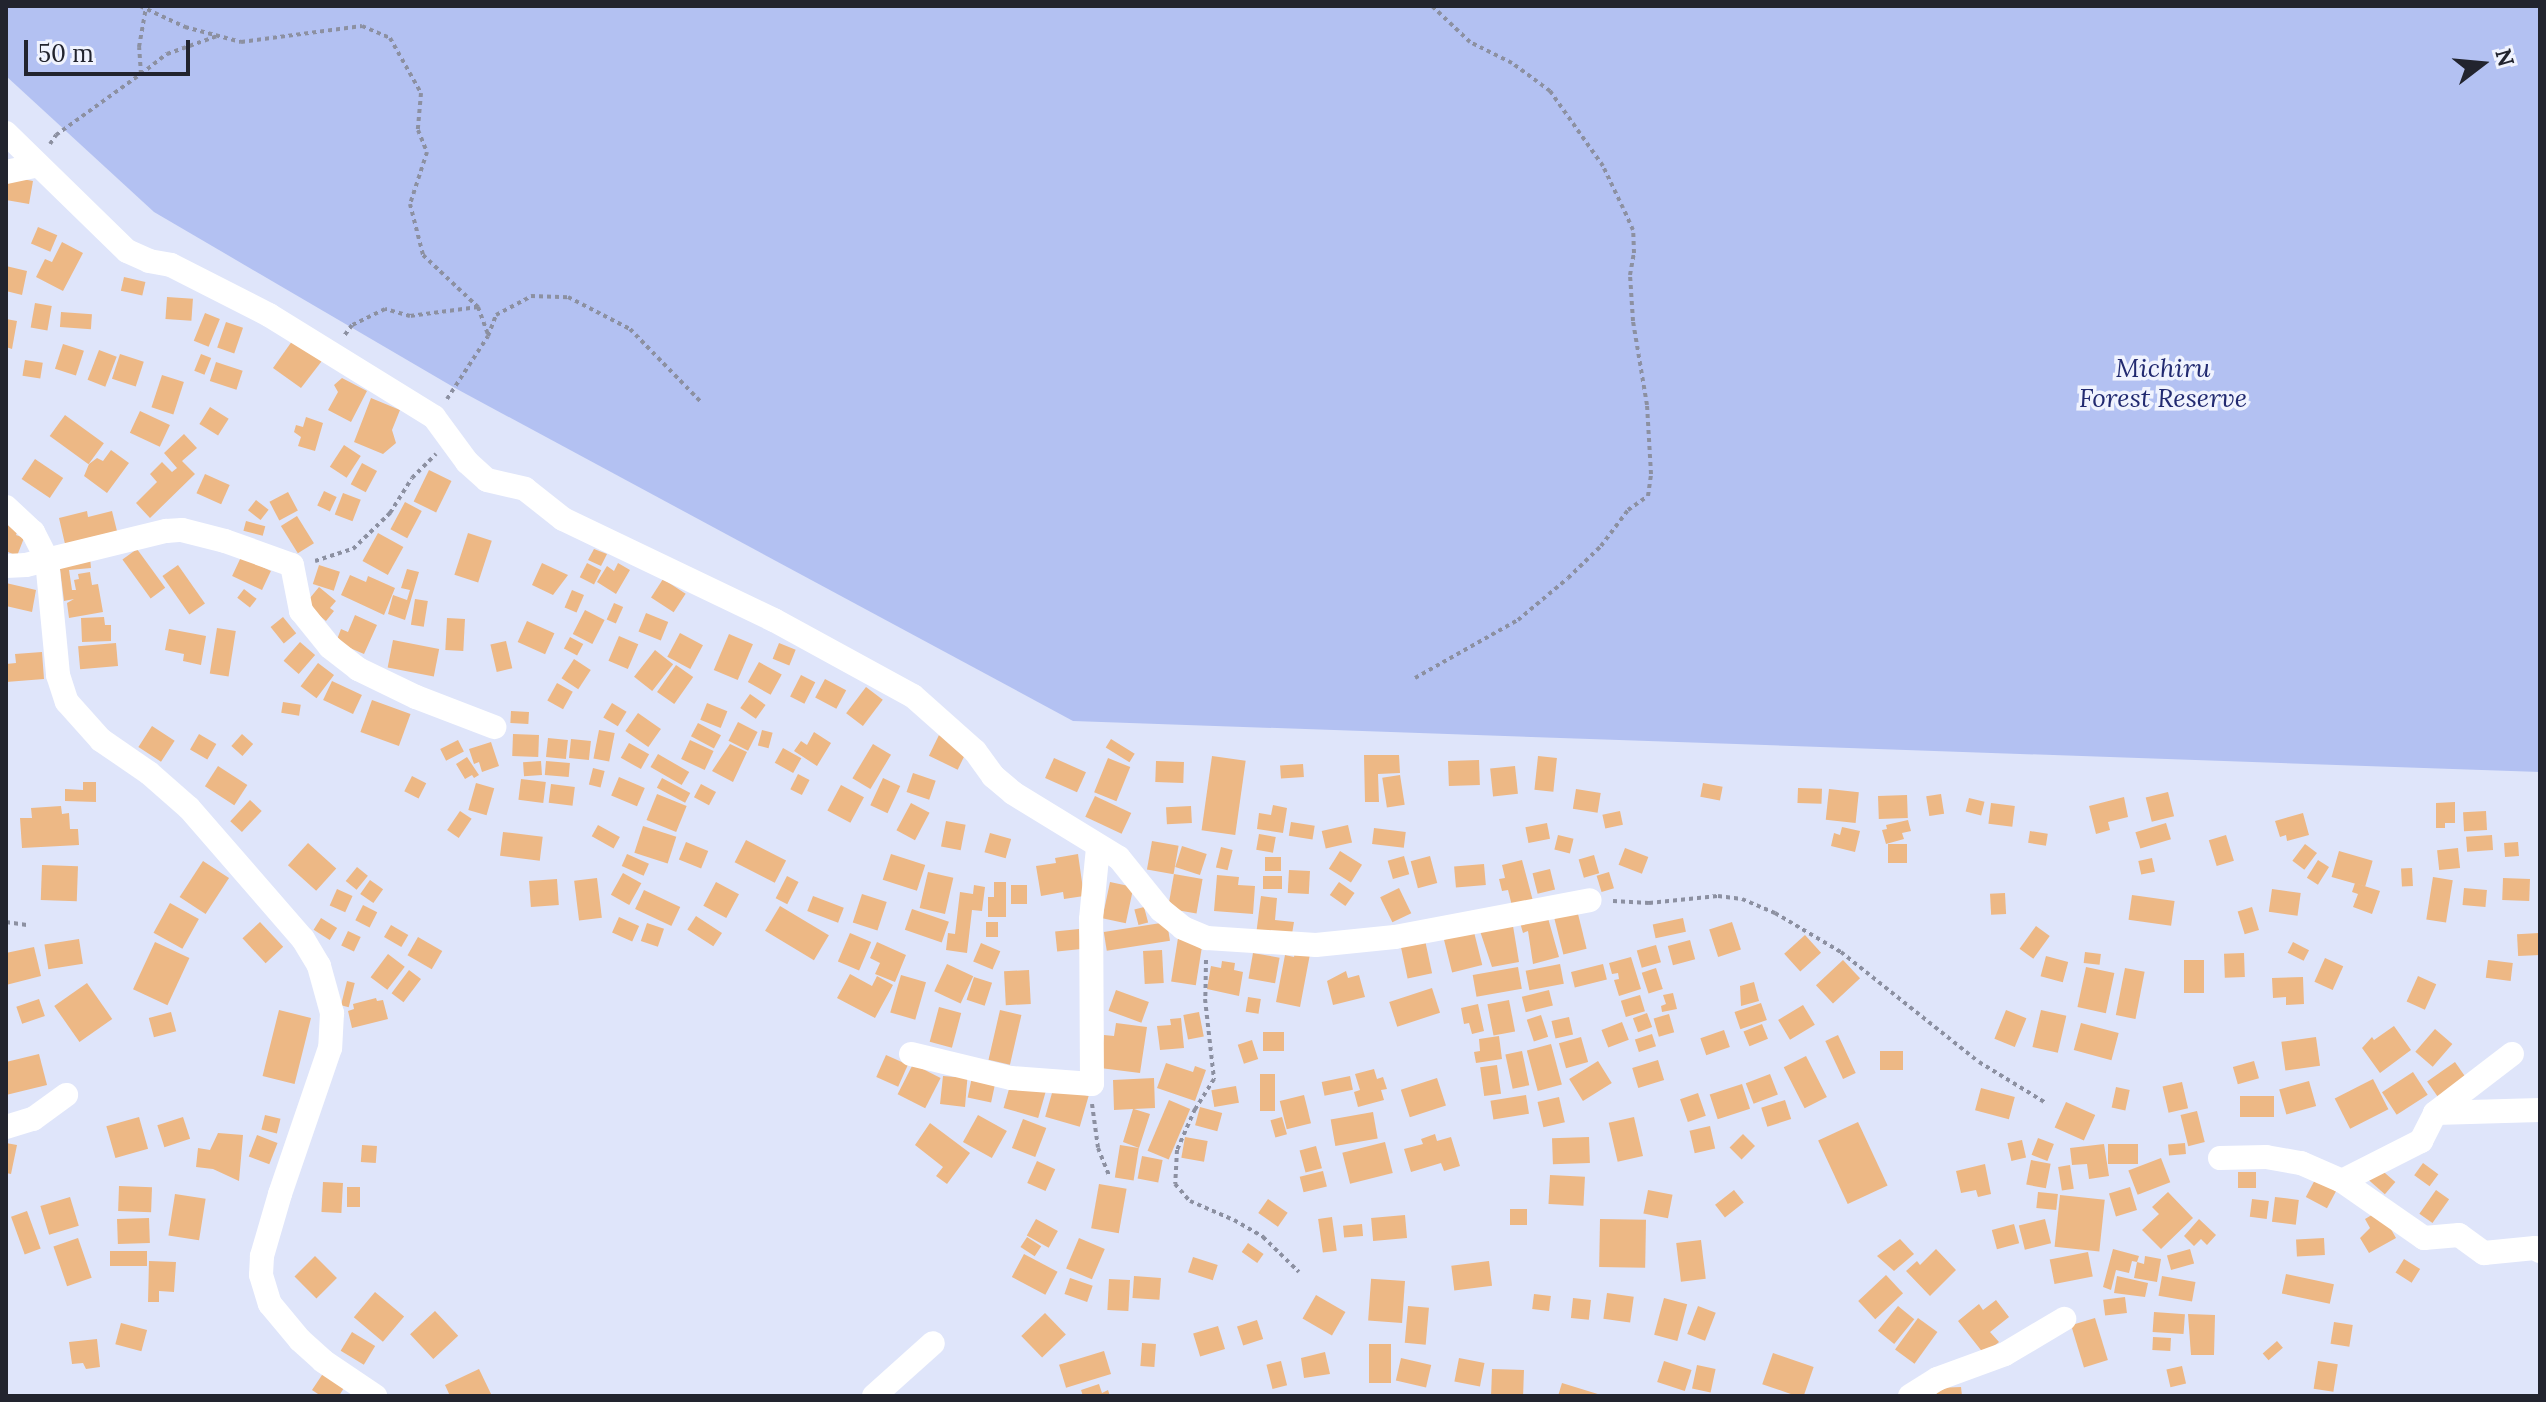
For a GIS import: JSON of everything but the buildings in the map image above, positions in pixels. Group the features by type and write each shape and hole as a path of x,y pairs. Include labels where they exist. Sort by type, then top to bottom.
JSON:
{"street":[{"path":"6,133 35,166 127,251 171,265 269,315 434,417 467,462 487,480 525,489 563,519 774,620 913,696 975,751 993,776 1013,793 1126,864 1172,920 1207,938 1261,944 1329,944 1395,937 1590,900"},
{"path":"6,172 35,166"},
{"path":"6,507 33,532 47,560 58,675 67,702 101,740 149,773 189,808 303,939 319,966 332,1013 330,1048 280,1194 262,1256 261,1275 270,1304 300,1340 339,1373 375,1396"},
{"path":"6,566 47,560 158,532 182,530 225,541 292,565 301,611 313,629 344,659 416,697 494,727"},
{"path":"911,1054 984,1073 1092,1084 1091,919 1098,847"},
{"path":"2342,1181 2421,1141 2435,1113 2512,1054"},
{"path":"6,1127 33,1119 66,1095"},
{"path":"2435,1113 2540,1110"},
{"path":"2220,1158 2266,1157 2301,1163 2342,1181 2424,1238 2459,1235 2484,1253 2535,1248 2540,1251"},
{"path":"1910,1396 1937,1379 2005,1354 2064,1319"},
{"path":"874,1396 933,1343"}],"path":[{"path":"1415,678 1518,620 1568,578 1601,546 1628,510 1648,496 1651,474 1647,405 1633,321 1630,275 1634,253 1633,230 1623,208 1603,166 1550,91 1512,63 1470,42 1432,6"},
{"path":"141,74 139,47 143,7 185,27 241,42 362,26 390,38 421,93 418,130 427,152 410,204 423,255 478,307 488,336"},
{"path":"35,166 56,135 167,54 217,36"},
{"path":"434,417 488,336 496,315 531,296 568,297 630,329 701,402"},
{"path":"330,354 352,325 385,309 410,316 478,307"},
{"path":"292,565 353,549 390,513 430,458 454,441"},
{"path":"1590,900 1649,903 1718,896 1742,899 1775,913 1841,952 1979,1062 2046,1103"},
{"path":"6,922 27,925"},
{"path":"1207,938 1205,999 1214,1079 1195,1109 1177,1150 1175,1184 1190,1201 1243,1224 1263,1237 1299,1272"},
{"path":"1092,1097 1098,1148 1109,1175"}],"green space":[{"name":"Michiru Forest Reserve","path":"6,6 2540,6 2540,772 1073,721 455,388 154,212 6,76"}]}
